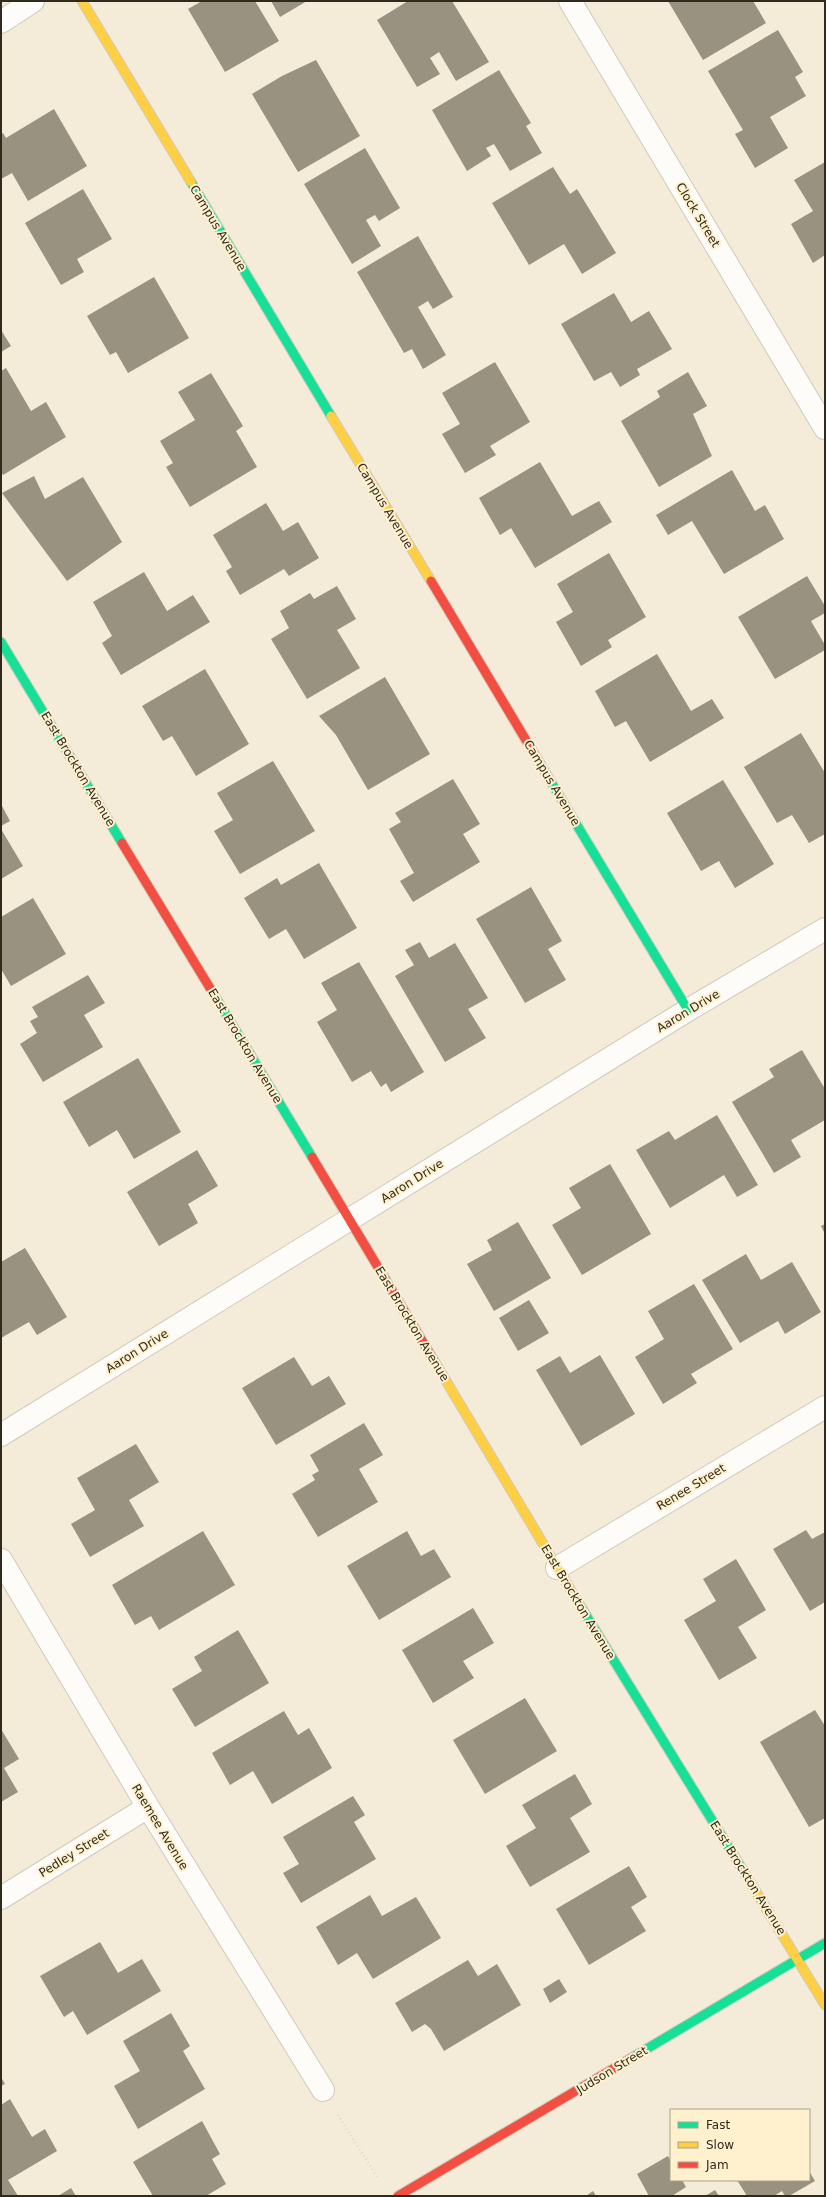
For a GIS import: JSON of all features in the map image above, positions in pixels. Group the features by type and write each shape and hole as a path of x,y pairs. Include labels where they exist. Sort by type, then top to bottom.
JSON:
{"street":[{"path":"1,22 34,1"},
{"name":"Campus Avenue","path":"82,1 688,1010"},
{"name":"Clock Street","path":"570,1 825,428"},
{"name":"East Brockton Avenue","path":"1,642 350,1220 557,1568 825,2005"},
{"name":"Aaron Drive","path":"1,1435 688,1010 825,929"},
{"name":"Renee Street","path":"557,1568 825,1407"},
{"name":"Raemee Avenue","path":"1,1560 148,1807 323,2090"},
{"name":"Pedley Street","path":"1,1898 148,1807"},
{"name":"Judson Street","path":"398,2196 825,1943"}],"path":[{"path":"323,2090 381,2183"}],"building":[{"path":"202,1 255,1 279,41 225,72 188,9"},
{"path":"271,1 307,1 280,17"},
{"path":"408,1 452,1 489,62 456,81 439,52 430,58 440,74 417,87 377,20"},
{"path":"668,1 753,1 766,23 703,60"},
{"path":"778,30 803,72 795,77 806,96 770,117 788,148 755,168 735,134 743,130 708,71"},
{"path":"316,60 360,136 298,172 252,94 282,76"},
{"path":"499,70 531,123 526,126 542,153 510,171 494,144 486,148 491,156 467,171 432,110"},
{"path":"54,109 87,166 28,201 12,173 1,179 1,134 3,133 6,138"},
{"path":"365,148 400,208 379,221 375,215 366,220 381,246 352,264 304,184"},
{"path":"825,162 825,255 813,263 791,224 813,211 794,180"},
{"path":"553,167 570,194 577,189 616,253 582,274 564,244 529,265 492,203"},
{"path":"83,189 112,239 77,259 84,272 61,285 25,223"},
{"path":"418,236 453,297 433,309 428,301 418,307 446,355 423,369 412,349 404,353 357,272"},
{"path":"154,277 189,338 128,373 116,352 110,355 87,316"},
{"path":"614,293 631,322 649,311 672,349 637,369 640,375 620,387 611,372 594,381 561,324"},
{"path":"1,330 11,346 1,352"},
{"path":"495,362 530,422 490,446 496,455 465,473 442,434 460,424 442,393"},
{"path":"6,368 31,411 46,402 66,437 3,475 1,472 1,371"},
{"path":"688,372 707,406 693,414 712,456 659,487 621,421 660,397 657,391"},
{"path":"211,373 243,426 236,431 257,467 190,507 166,467 173,463 160,441 195,420 178,392"},
{"path":"540,462 572,516 599,501 612,522 535,568 511,528 500,535 479,498"},
{"path":"732,470 755,511 765,505 784,539 724,574 692,521 668,535 656,515"},
{"path":"34,476 45,499 83,477 122,542 67,581 2,493"},
{"path":"266,503 283,531 298,522 319,558 289,576 284,569 240,595 226,571 232,567 213,535"},
{"path":"609,553 646,617 608,640 612,647 581,666 556,622 573,612 557,584"},
{"path":"144,572 167,611 193,595 210,622 121,675 102,643 112,636 93,602"},
{"path":"807,576 825,606 825,613 811,621 825,645 825,650 775,679 738,617"},
{"path":"337,586 356,619 337,630 360,668 307,699 271,639 289,628 280,611 310,593 314,599"},
{"path":"657,654 691,711 712,699 724,718 650,762 626,721 615,727 595,691"},
{"path":"205,669 249,744 196,776 172,736 163,741 142,706"},
{"path":"385,677 430,754 368,790 336,735 319,716"},
{"path":"801,733 825,773 825,834 809,843 792,815 777,823 744,767"},
{"path":"273,761 315,831 240,874 214,831 233,820 217,793"},
{"path":"453,779 480,824 463,834 480,862 413,902 400,881 414,873 389,829 401,822 395,813"},
{"path":"723,780 774,864 735,888 719,861 701,871 667,813"},
{"path":"1,804 10,821 1,826"},
{"path":"1,829 23,866 1,879"},
{"path":"319,863 357,928 304,959 286,929 269,939 244,898 277,878 281,885"},
{"path":"531,887 562,941 548,949 566,980 525,1003 476,919"},
{"path":"33,898 66,954 11,986 1,969 1,917"},
{"path":"420,942 429,958 455,943 488,998 468,1009 486,1038 445,1062 395,976 414,965 405,950"},
{"path":"359,962 424,1072 391,1092 386,1083 381,1087 371,1071 352,1082 317,1022 337,1010 321,983"},
{"path":"88,975 105,1003 84,1015 103,1047 43,1082 20,1044 37,1033 30,1021 38,1017 32,1007"},
{"path":"802,1050 825,1089 825,1120 791,1140 801,1157 774,1173 732,1102 774,1077 769,1069"},
{"path":"138,1058 181,1132 134,1159 117,1130 89,1147 63,1102"},
{"path":"717,1115 758,1185 737,1197 724,1175 670,1208 636,1150 669,1131 675,1140"},
{"path":"197,1150 218,1186 188,1204 198,1223 159,1246 127,1192"},
{"path":"610,1164 651,1234 582,1275 552,1225 581,1208 569,1188"},
{"path":"518,1222 551,1278 494,1311 467,1264 492,1250 487,1240"},
{"path":"825,1224 825,1234 821,1226"},
{"path":"25,1248 67,1317 37,1335 29,1322 1,1338 1,1262"},
{"path":"746,1254 761,1280 792,1262 821,1312 785,1334 778,1321 740,1343 702,1280"},
{"path":"694,1284 733,1349 691,1374 697,1383 663,1404 635,1357 664,1339 648,1311"},
{"path":"529,1300 549,1333 518,1351 499,1318"},
{"path":"600,1355 635,1414 581,1446 536,1370 560,1356 570,1373"},
{"path":"294,1357 312,1386 329,1376 346,1404 276,1445 242,1388"},
{"path":"364,1423 383,1455 359,1469 378,1502 318,1537 292,1494 315,1480 312,1475 319,1471 310,1455"},
{"path":"136,1444 159,1482 129,1500 144,1526 90,1557 71,1524 95,1510 77,1478"},
{"path":"806,1530 812,1539 825,1532 825,1602 810,1611 773,1549"},
{"path":"203,1531 235,1585 159,1630 151,1616 135,1625 112,1585"},
{"path":"407,1531 421,1556 434,1549 451,1577 379,1620 347,1566"},
{"path":"736,1559 766,1610 738,1627 757,1658 719,1680 684,1620 716,1601 703,1579"},
{"path":"473,1608 494,1643 463,1661 474,1678 433,1703 402,1650"},
{"path":"238,1630 269,1683 195,1727 172,1689 202,1671 194,1657"},
{"path":"525,1698 557,1751 485,1794 453,1740"},
{"path":"815,1710 825,1726 825,1818 809,1827 760,1742"},
{"path":"284,1711 298,1735 309,1728 332,1768 272,1804 253,1771 230,1785 212,1753"},
{"path":"1,1729 19,1759 4,1768 18,1792 1,1802"},
{"path":"575,1774 592,1804 570,1818 590,1852 530,1887 506,1846 536,1828 522,1805"},
{"path":"353,1796 365,1815 354,1822 376,1859 301,1903 283,1873 299,1864 283,1837"},
{"path":"629,1866 647,1897 631,1907 646,1931 589,1965 556,1909"},
{"path":"370,1895 382,1916 416,1897 441,1938 373,1979 357,1953 338,1965 316,1927"},
{"path":"100,1942 118,1973 142,1959 161,1991 87,2035 73,2011 64,2017 40,1976"},
{"path":"468,1960 478,1976 497,1964 521,2005 444,2051 431,2029 425,2024 412,2032 395,2003"},
{"path":"559,1979 567,1992 550,2003 543,1989"},
{"path":"171,2013 190,2046 183,2051 205,2089 138,2129 114,2086 140,2071 123,2041"},
{"path":"1,2077 5,2084 1,2086"},
{"path":"10,2099 32,2137 45,2129 57,2151 8,2180 18,2196 1,2196 1,2105"},
{"path":"202,2121 220,2154 212,2159 226,2184 206,2196 153,2196 133,2162"},
{"path":"668,2156 670,2159 670,2181 683,2181 686,2187 672,2196 649,2196 637,2174"},
{"path":"810,2173 815,2181 789,2196 785,2196 782,2191 774,2196 747,2196 738,2181 810,2181"},
{"path":"71,2188 76,2196 58,2196"},
{"path":"715,2190 719,2196 705,2196"},
{"path":"593,2191 596,2196 586,2196"}],"traffic: fast":[{"path":"191,182 331,416"},
{"path":"1,642 122,843"},
{"path":"542,767 688,1010"},
{"path":"216,998 312,1157"},
{"path":"573,1594 747,1877"},
{"path":"633,2057 825,1943"}],"traffic: slow":[{"path":"82,1 191,182"},
{"path":"331,416 431,581"},
{"path":"436,1364 573,1594"},
{"path":"747,1877 825,2005"}],"traffic: jam":[{"path":"431,581 542,767"},
{"path":"122,843 216,998"},
{"path":"312,1157 436,1364"},
{"path":"398,2196 633,2057"}]}
